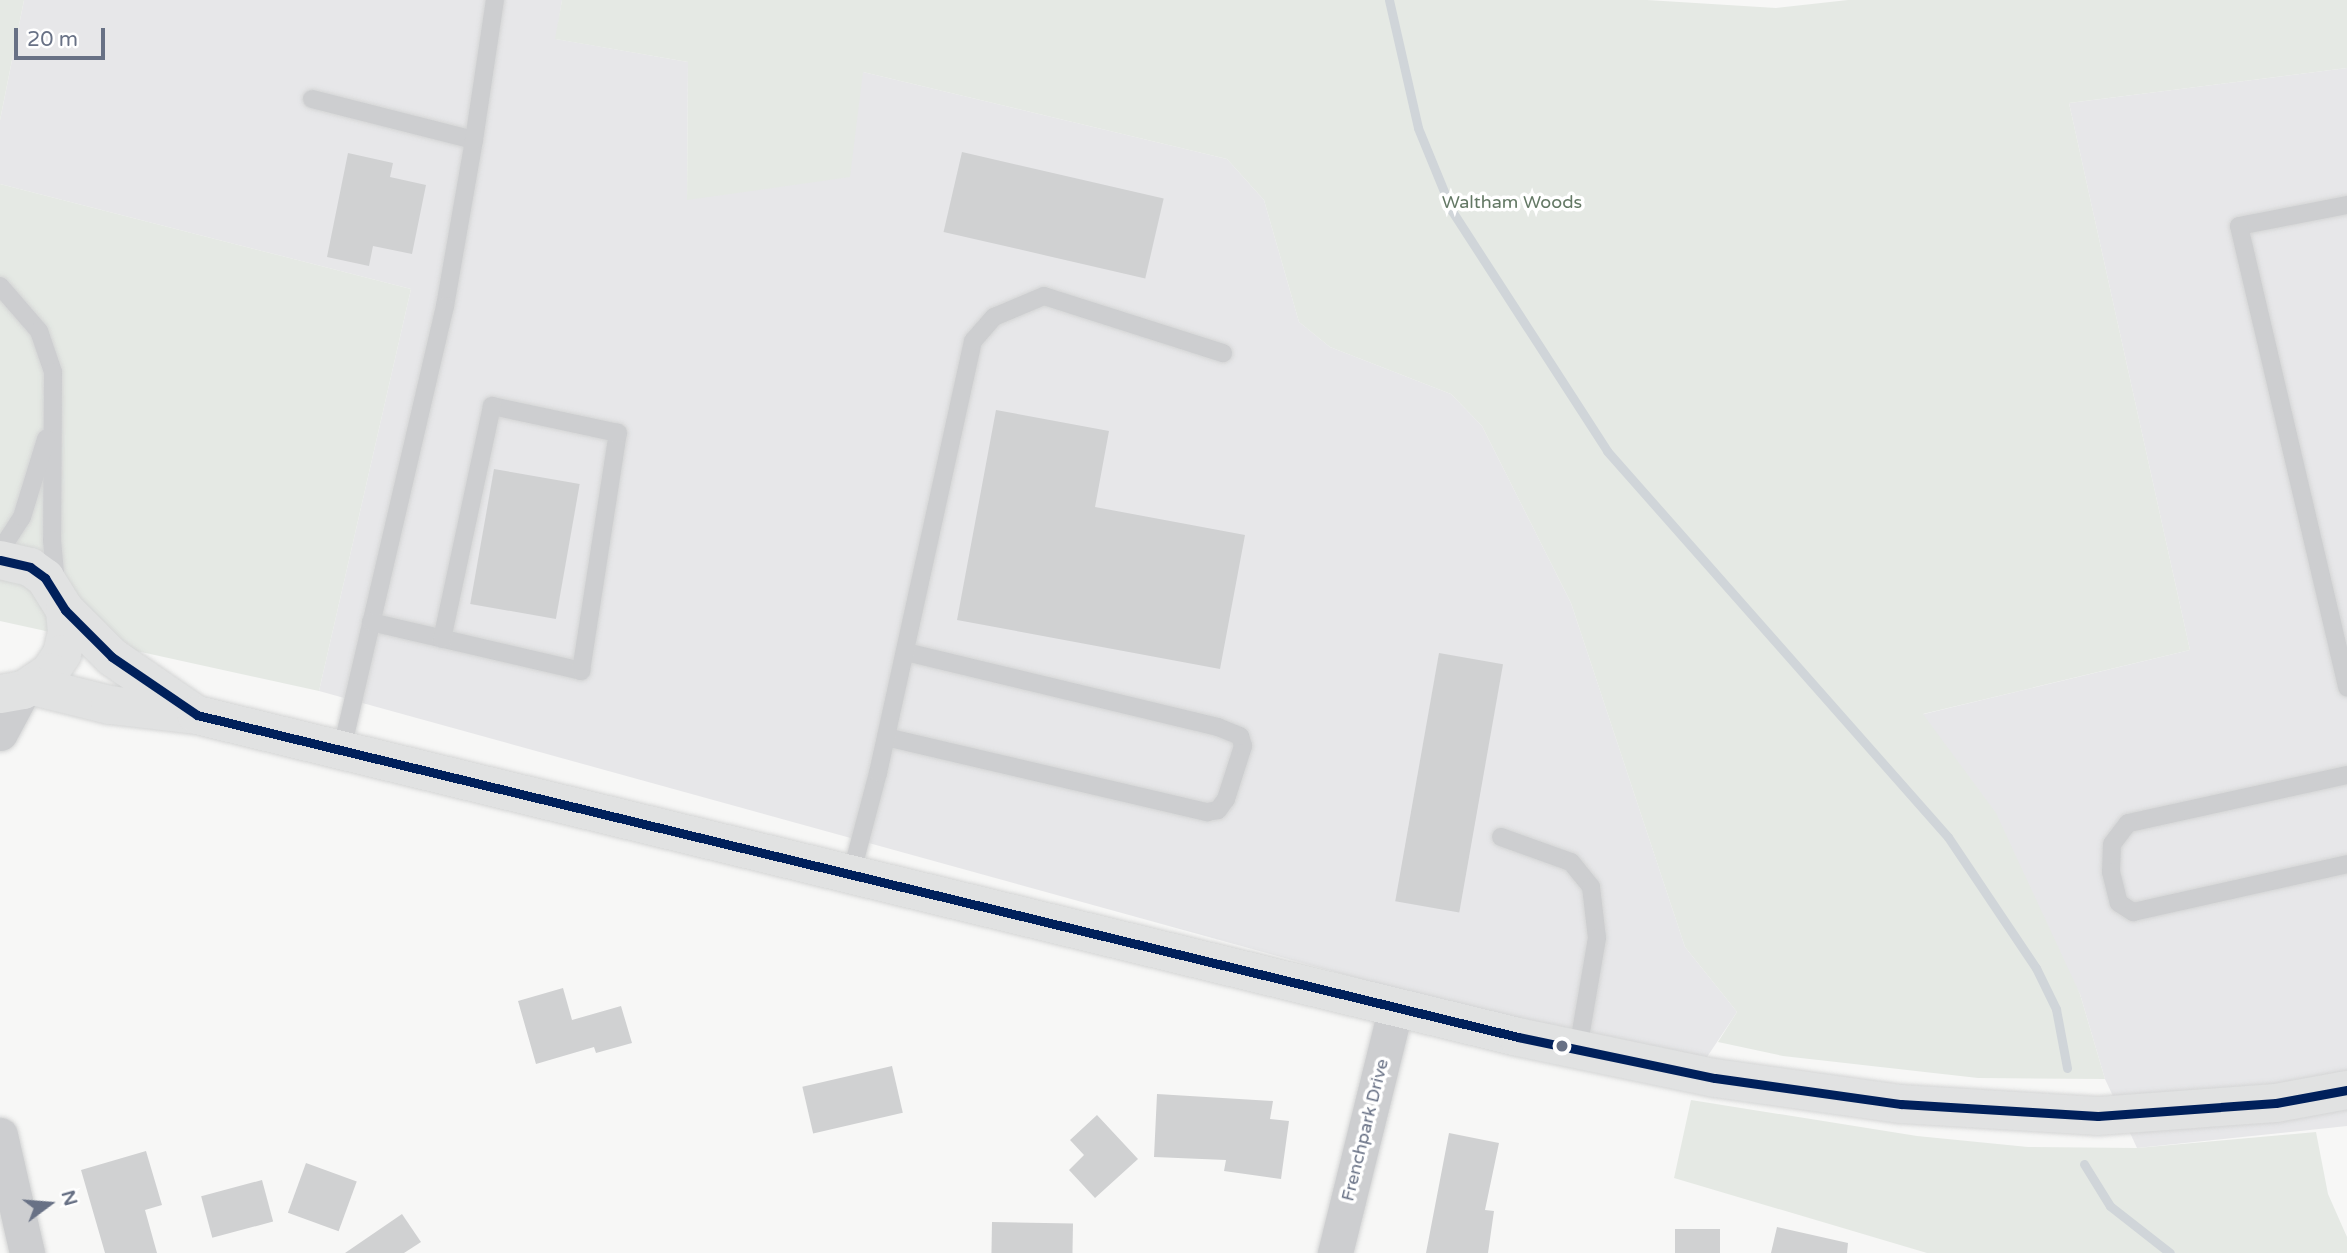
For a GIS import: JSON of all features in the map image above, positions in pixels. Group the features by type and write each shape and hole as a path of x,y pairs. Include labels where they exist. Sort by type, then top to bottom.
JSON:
{"main road":[{"path":"0,560 30,567 111,657 197,715"},
{"path":"19,690 50,672 62,653 67,632 61,601"},
{"path":"19,690 110,705 197,715 1396,1007 1715,1078 1901,1104 2098,1116 2276,1103 2347,1090"}],"street":[{"path":"0,733 19,690"},
{"name":"Frenchpark Drive","path":"1335,1253 1396,1007"},
{"path":"0,1135 27,1253"}],"lane":[{"path":"342,749 445,306 495,0"},
{"path":"312,99 474,140"},
{"path":"2347,205 2239,226 2347,688"},
{"path":"0,286 39,331 53,372 51,422 61,601"},
{"path":"851,875 886,737 973,341 994,317 1044,296 1223,353"},
{"path":"371,622 442,639 581,671 618,433 492,406 442,639"},
{"path":"0,551 22,517 51,422"},
{"path":"886,737 1207,812 1218,810 1226,799 1243,747 1240,736 1218,727 905,652"},
{"path":"2347,775 2128,823 2112,844 2110,872 2119,903 2133,912 2347,864"},
{"path":"1500,837 1571,862 1591,887 1597,938 1577,1049"}],"shaded area":[{"path":"24,0 562,0 556,39 688,62 687,199 863,72 1227,159 1264,200 1299,322 1330,347 1451,394 1482,426 1571,603 1685,947 1737,1012 1697,1072 319,691 411,289 0,184 0,120"},
{"path":"2347,68 2347,1126 2137,1148 2105,1079 2080,994 1920,715 2190,650 2069,103"}],"green space":[{"path":"0,0 24,0 0,120"},
{"name":"Waltham Woods","path":"562,0 1647,0 1776,8 1848,0 2347,0 2347,68 2069,103 2190,650 1923,714 1996,813 2080,994 2105,1079 1978,1078 1783,1056 1718,1042 1737,1012 1685,947 1571,603 1482,426 1451,394 1330,347 1299,322 1264,200 1227,159 863,72 850,177 687,200 688,62 555,39"},
{"path":"0,184 411,289 319,691 0,621"},
{"path":"1691,1100 1917,1136 2028,1147 2137,1148 2316,1132 2328,1194 2347,1237 2347,1253 1927,1253 1674,1178"}],"building":[{"path":"962,152 1164,199 1145,278 944,232"},
{"path":"348,153 393,163 390,177 426,185 412,254 373,246 369,266 327,257"},
{"path":"996,410 1109,431 1095,507 1245,535 1220,669 957,620"},
{"path":"494,469 580,484 556,619 470,604"},
{"path":"1439,653 1503,664 1459,912 1395,901"},
{"path":"563,988 572,1020 621,1006 632,1043 596,1053 594,1047 536,1064 518,1001"},
{"path":"892,1066 903,1113 813,1133 802,1087"},
{"path":"1157,1094 1273,1101 1270,1119 1289,1121 1281,1179 1224,1171 1226,1160 1154,1157"},
{"path":"1097,1115 1138,1159 1095,1198 1069,1170 1084,1155 1070,1140"},
{"path":"1449,1133 1499,1143 1485,1210 1494,1211 1488,1253 1426,1253"},
{"path":"146,1151 162,1205 145,1210 157,1253 105,1253 81,1170"},
{"path":"306,1163 357,1181 339,1231 288,1213"},
{"path":"262,1180 273,1222 212,1238 201,1196"},
{"path":"402,1214 421,1242 404,1253 345,1253"},
{"path":"992,1222 1073,1223 1072,1253 991,1253"},
{"path":"1777,1227 1848,1243 1847,1253 1771,1253"},
{"path":"1675,1229 1720,1229 1720,1253 1675,1253"}],"waterway":[{"path":"1389,0 1418,128 1452,211 1607,451 1948,837 2036,968 2056,1009 2067,1068"},
{"path":"2084,1164 2110,1206 2170,1253"}],"transit line":[{"path":"0,560 30,567 45,578 65,610 112,657 197,715 1518,1037 1715,1078 1901,1104 2098,1116 2276,1103 2347,1090"}]}
